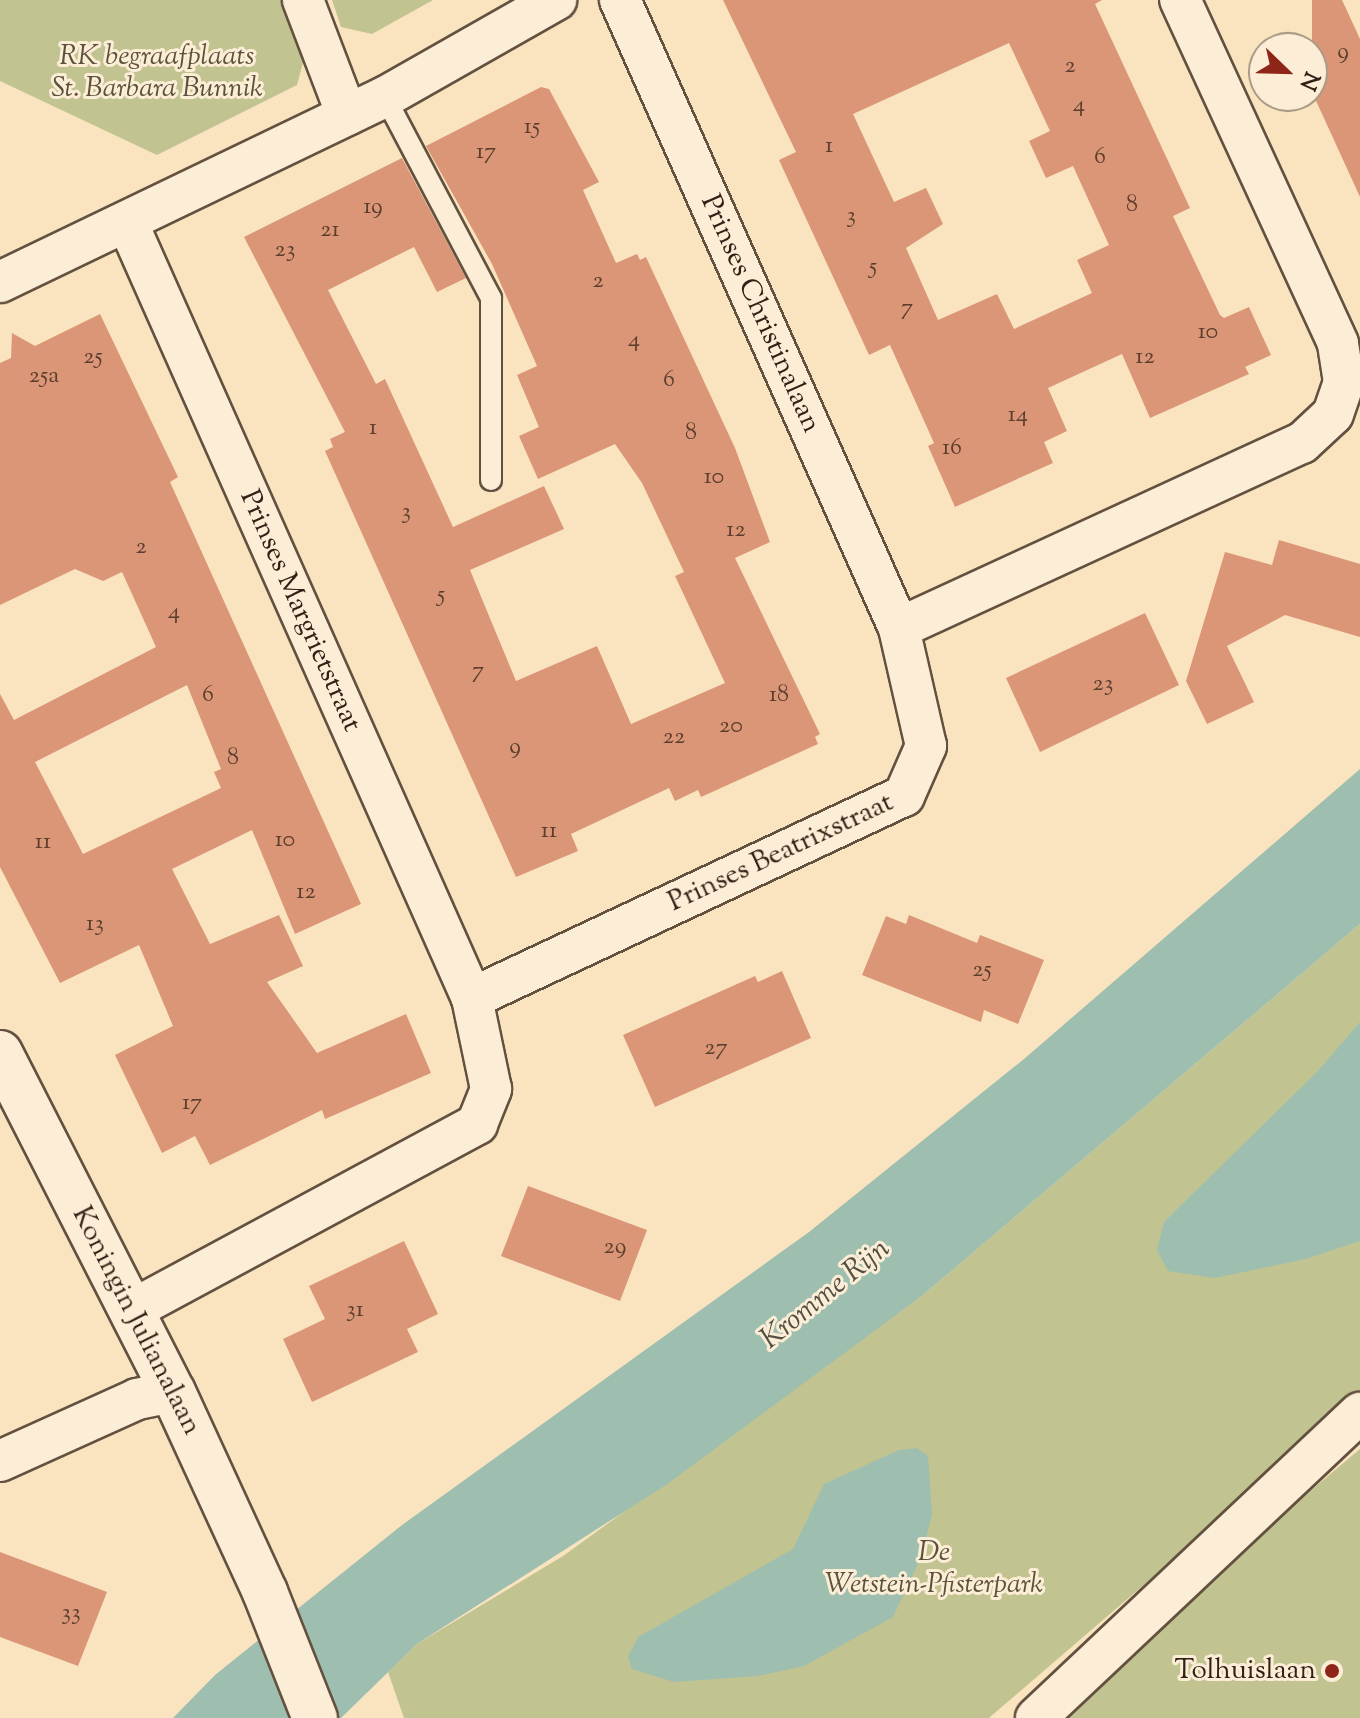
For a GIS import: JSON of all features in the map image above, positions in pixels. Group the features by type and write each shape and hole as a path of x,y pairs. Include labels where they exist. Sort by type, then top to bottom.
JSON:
{"street":[{"path":"303,0 347,115"},
{"path":"0,282 128,224 385,97 556,0"},
{"name":"Prinses Christinalaan","path":"620,0 899,628"},
{"path":"899,628 1302,443 1333,414 1344,382 1338,343 1180,0"},
{"name":"Prinses Margrietstraat","path":"128,224 472,998"},
{"name":"Prinses Beatrixstraat","path":"472,998 904,796 926,746 899,628"},
{"path":"132,1310 477,1124 491,1089 472,998"},
{"name":"Koningin Julianalaan","path":"0,1053 173,1392 265,1592 315,1718"},
{"path":"0,1461 137,1399 173,1392"},
{"path":"1036,1718 1360,1413"}],"lane":[{"path":"385,97 491,298 491,480"}],"green space":[{"name":"RK begraafplaats St. Barbara Bunnik","path":"0,0 281,0 304,59 297,85 157,155 0,81"},
{"path":"332,0 433,0 372,34 341,27"},
{"name":"De Wetstein-Pfisterpark","path":"1360,924 1360,1399 989,1718 404,1718 388,1672 417,1644 563,1556 923,1295"},
{"path":"1360,1449 1360,1718 1057,1718 1146,1629"}],"water":[{"name":"Kromme Rijn","path":"1360,769 1360,924 923,1295 666,1485 417,1644 341,1718 173,1718 215,1675 402,1525 809,1232 1024,1059"},
{"path":"1360,1022 1360,1241 1306,1259 1215,1278 1168,1271 1157,1250 1164,1222 1317,1072"},
{"path":"917,1448 928,1456 932,1514 922,1555 893,1617 804,1666 758,1676 674,1682 632,1669 628,1657 638,1637 793,1549 824,1484 899,1450"}],"building":[{"path":"723,0 1102,0 1095,4 1190,208 1173,216 1220,315 1224,318 1249,307 1271,355 1245,367 1249,374 1150,418 1122,354 1048,388 1067,431 1044,442 1053,463 955,507 928,446 934,443 890,345 869,355 779,160 796,152","holes":["1009,43 1050,131 1029,141 1046,178 1073,166 1109,245 1077,260 1092,293 1014,329 997,294 938,320 906,248 943,224 926,188 894,202 853,114"]},
{"path":"1312,0 1342,0 1360,39 1360,197 1321,112 1328,112 1328,32 1312,32"},
{"path":"541,87 549,89 599,182 583,190 616,263 637,254 640,260 646,257 735,448 770,542 735,558 820,734 815,737 818,744 701,797 698,790 675,801 669,788 571,834 578,851 516,877 325,451 333,447 330,439 345,432 244,237 402,158 466,278 437,292 414,247 328,290 376,384 385,379 453,527 544,486 564,529 470,570 516,681 597,646 631,724 725,683 675,576 684,572 642,483 615,444 538,479 519,436 539,427 517,375 537,366 492,264 426,146"},
{"path":"100,314 178,477 170,482 361,904 295,934 252,830 172,869 210,944 279,915 303,966 267,982 317,1053 406,1014 431,1073 325,1119 322,1110 210,1165 195,1136 162,1153 115,1055 173,1026 139,945 60,983 0,867 0,694 14,720 156,647 122,572 103,581 75,569 0,605 0,363 11,358 12,333 35,346","holes":["187,685 221,769 214,772 221,788 83,854 35,762"]},
{"path":"1279,540 1360,564 1360,637 1285,615 1227,646 1254,702 1207,724 1186,681 1225,552 1272,565"},
{"path":"1145,613 1179,685 1040,752 1006,678"},
{"path":"909,915 977,943 980,935 1044,960 1018,1024 984,1010 981,1022 862,975 886,916 906,924"},
{"path":"782,971 811,1038 655,1107 623,1035 755,976 758,982"},
{"path":"528,1186 647,1230 620,1301 501,1256"},
{"path":"404,1241 438,1314 407,1329 418,1352 312,1402 283,1339 325,1319 309,1286"},
{"path":"0,1552 107,1592 78,1666 0,1637"}],"place":[{"name":"Tolhuislaan","path":"1332,1671"}]}
